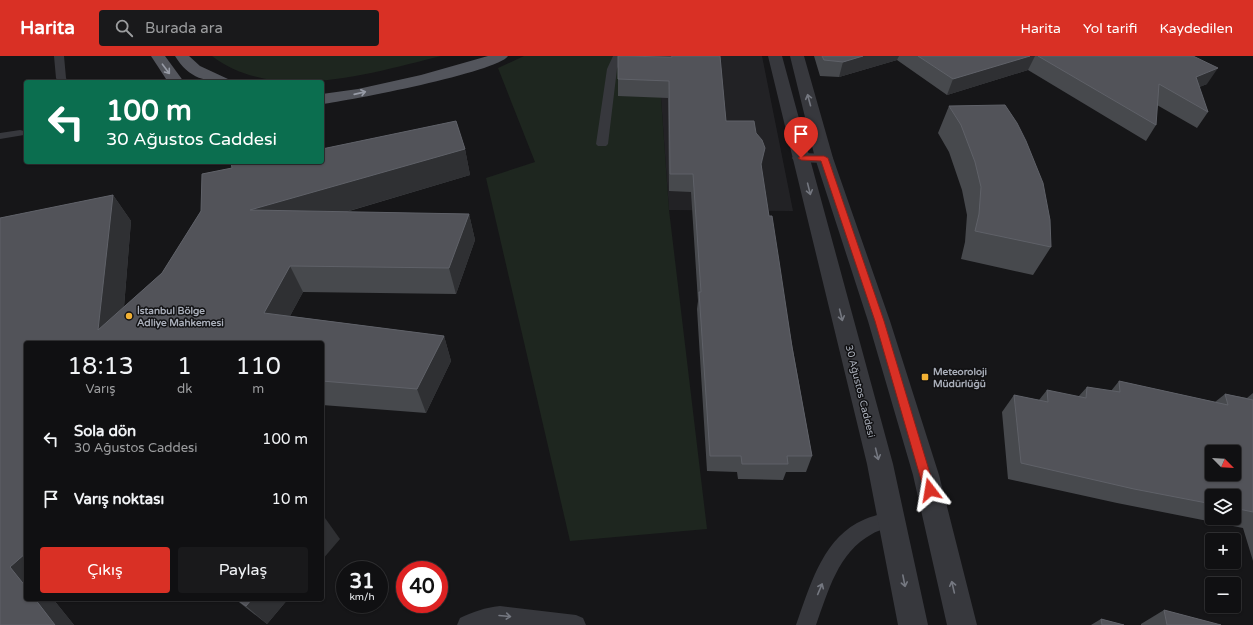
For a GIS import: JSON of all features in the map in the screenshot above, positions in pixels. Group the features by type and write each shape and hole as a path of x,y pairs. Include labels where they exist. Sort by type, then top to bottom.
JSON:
{"main road":[{"path":"158,56 174,80"},
{"path":"182,56 186,64 207,76 218,80"},
{"path":"324,88 378,79 466,56"},
{"path":"324,99 343,97 412,82 478,65 501,56"}],"street":[{"name":"30 Ağustos Caddesi","path":"775,56 880,464 913,625"},
{"path":"796,56 824,158 879,321 926,475 962,625"},
{"path":"801,158 824,158"}],"lane":[{"path":"59,56 60,78 62,80"},
{"path":"602,144 611,73 618,56"},
{"path":"0,136 20,132"},
{"path":"806,625 825,577 837,554 848,540 861,530 876,523 892,519"},
{"path":"468,625 482,618 500,616 576,625"}],"shaded area":[{"path":"212,56 441,56 385,70 324,80 264,79 237,70"},
{"path":"524,56 658,56 669,210 707,529 570,541 486,178 535,162 498,68"},
{"path":"658,56 762,56 793,211 669,210"}],"building":[{"path":"618,56 720,56 726,121 754,121 756,133 762,140 765,148 761,164 769,216 772,216 792,347 812,456 787,456 788,464 742,464 741,456 710,456 693,174 670,174 669,81 618,79"},
{"path":"822,56 863,56 843,62 824,60"},
{"path":"918,56 1030,56 953,79"},
{"path":"1038,56 1193,56 1218,68 1196,77 1208,112 1159,84 1156,125"},
{"path":"1005,105 1017,123 1026,141 1043,183 1050,220 1051,247 975,231 979,214 981,187 975,162 961,125 949,106"},
{"path":"456,121 465,149 250,210 469,214 449,268 290,266 264,313 444,336 417,389 324,381 324,341 24,341 24,555 10,567 24,584 24,601 37,601 55,625 0,625 0,218 113,195 98,330 162,273 201,211 202,174 232,168 231,164 324,164 324,149"},
{"path":"1119,381 1228,405 1225,394 1253,400 1253,512 1241,509 1241,489 1205,489 1205,503 1134,489 1021,463 1014,395 1048,402 1047,390 1086,398 1087,387 1120,392"},
{"path":"239,601 250,601 246,606"},
{"path":"1164,610 1221,625 1167,625"},
{"path":"1101,619 1124,625 1102,625"}],"place":[{"name":"İstanbul Bölge Adliye Mahkemesi","path":"129,316"},
{"name":"Meteoroloji Müdürlüğü","path":"925,377"}],"route":[{"path":"801,158 824,158 879,321 930,490"}]}
